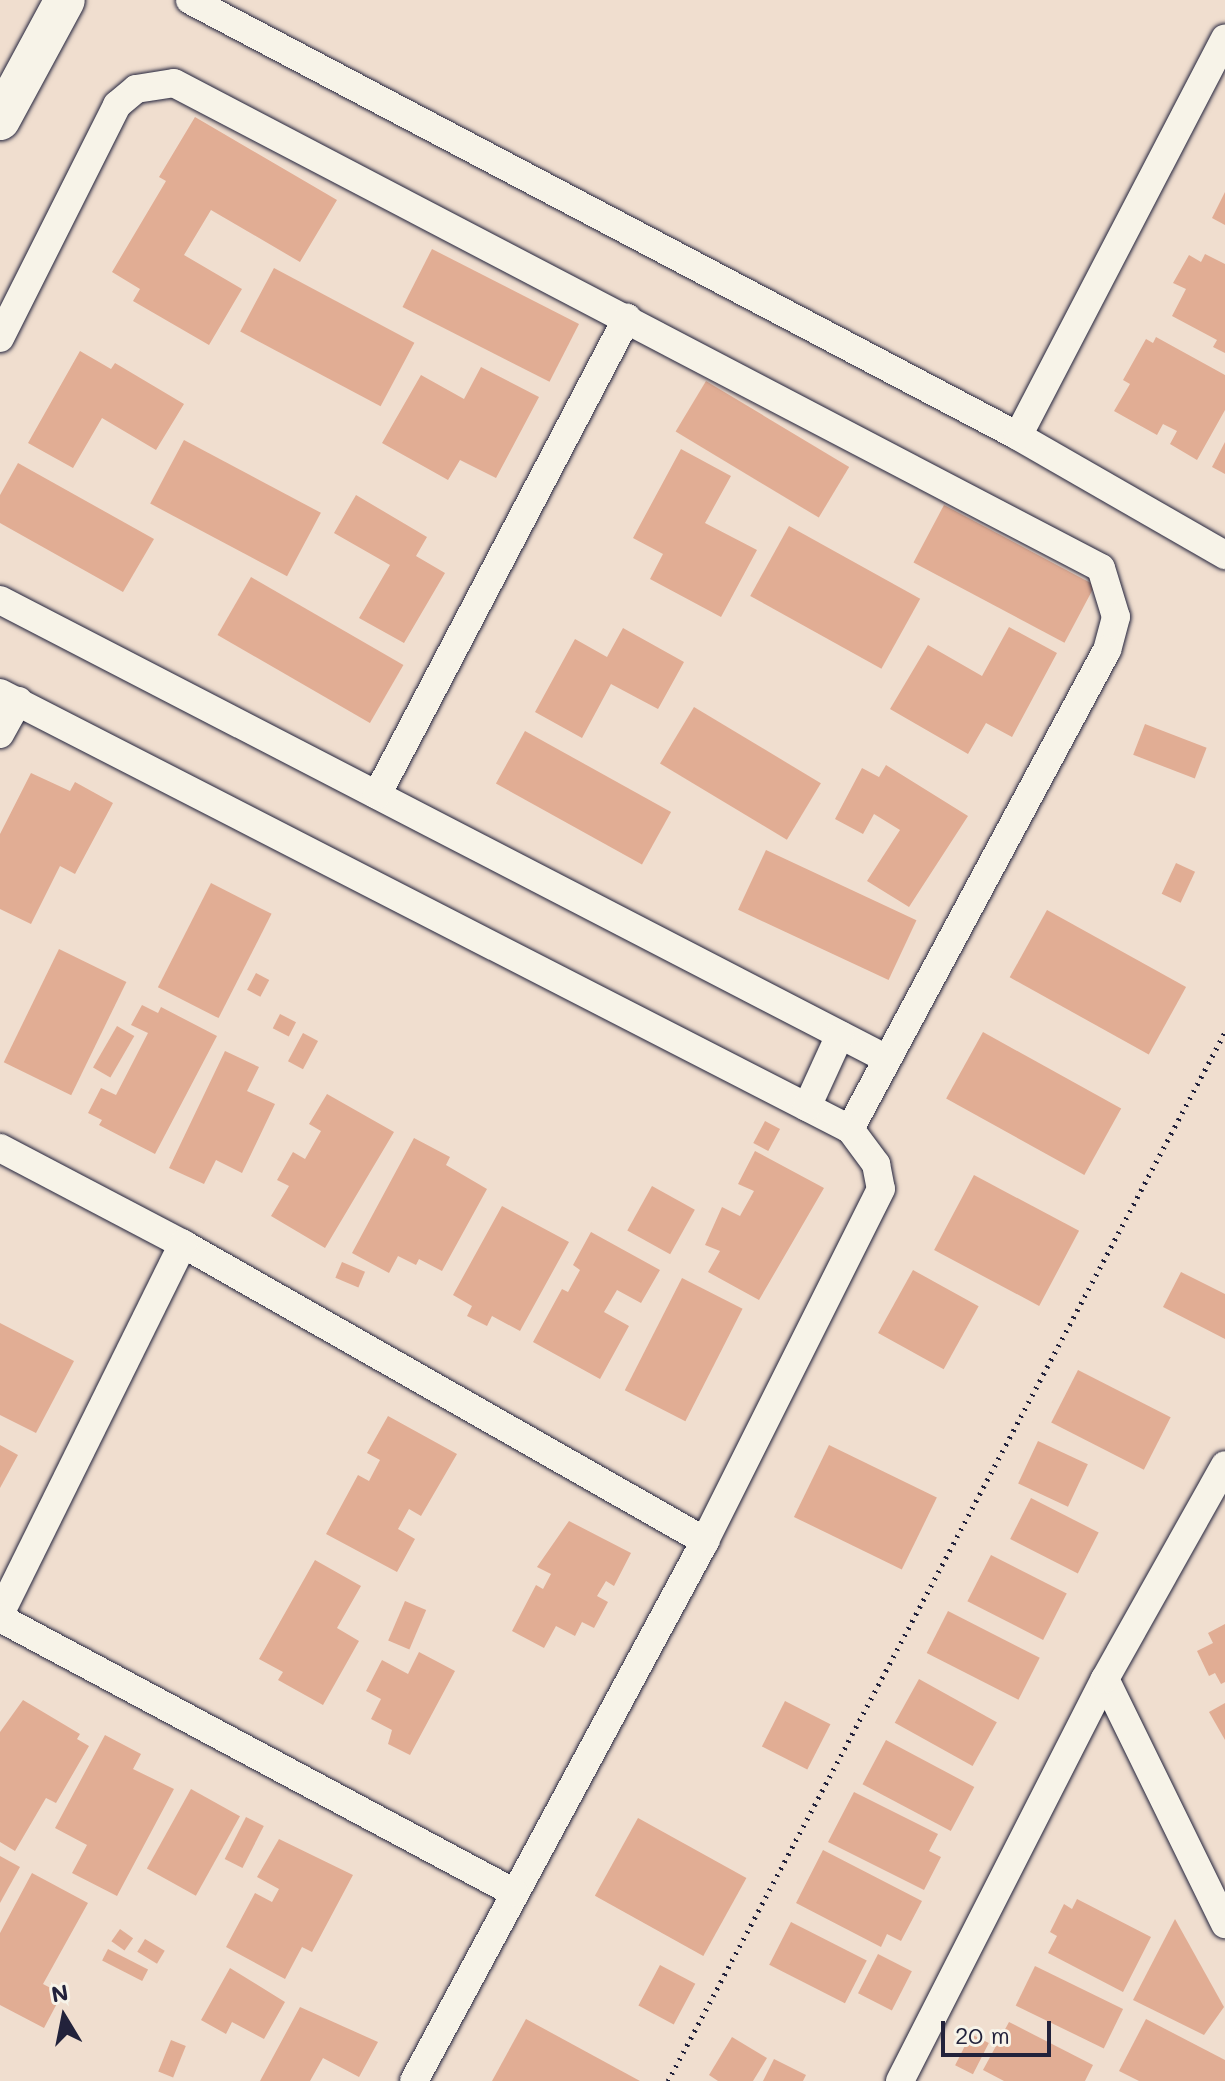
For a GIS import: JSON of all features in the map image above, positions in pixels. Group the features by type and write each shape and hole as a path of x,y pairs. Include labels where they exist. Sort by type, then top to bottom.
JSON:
{"street":[{"path":"0,120 65,0"},
{"path":"190,0 1018,436 1225,555"},
{"path":"1018,436 1225,39"},
{"path":"0,338 117,105 156,82 174,83 1101,568 1109,584 1116,617 1107,650 850,1129"},
{"path":"377,795 627,318"},
{"path":"0,600 887,1059"},
{"path":"0,734 9,697 850,1129 876,1164 881,1189 705,1541 513,1892 414,2081"},
{"path":"807,1107 840,1035"},
{"path":"0,1148 183,1244 705,1541"},
{"path":"183,1244 0,1616 513,1892"},
{"path":"900,2081 1105,1679 1225,1465"},
{"path":"1105,1679 1225,1924"}],"path":[{"path":"668,2081 1225,1032"}],"building":[{"path":"195,117 337,200 300,262 211,210 184,255 242,289 209,345 133,301 140,289 112,272 166,181 159,177"},
{"path":"1225,192 1225,225 1212,218"},
{"path":"432,249 579,324 550,382 402,307"},
{"path":"1205,254 1225,264 1225,353 1213,347 1217,340 1172,316 1186,289 1173,283 1189,255 1201,262"},
{"path":"274,268 414,343 381,406 240,332"},
{"path":"1156,337 1225,375 1225,410 1197,460 1170,444 1177,431 1163,424 1157,435 1114,411 1130,384 1123,380 1146,339 1153,343"},
{"path":"80,351 111,369 115,363 184,404 156,450 102,418 73,468 28,443"},
{"path":"481,367 539,397 496,478 460,460 448,480 382,443 421,375 464,399"},
{"path":"706,381 849,467 819,518 676,432"},
{"path":"184,440 321,513 287,576 150,504"},
{"path":"1225,442 1225,474 1212,467"},
{"path":"681,449 731,476 705,523 757,550 721,617 650,579 663,554 633,538"},
{"path":"18,463 154,539 123,592 0,523 0,495"},
{"path":"356,495 427,537 416,556 445,573 404,643 359,618 390,565 334,533"},
{"path":"944,505 1095,585 1064,643 913,562"},
{"path":"789,526 920,599 881,669 750,596"},
{"path":"251,577 403,665 370,723 218,635"},
{"path":"1009,627 1057,653 1012,737 986,723 968,754 890,709 928,645 982,676"},
{"path":"623,628 684,662 658,709 611,684 582,738 535,712 575,639 607,657"},
{"path":"694,707 821,783 787,840 660,764"},
{"path":"1145,724 1207,748 1195,778 1133,755"},
{"path":"525,731 671,812 642,864 496,783"},
{"path":"886,765 968,816 909,907 867,881 900,830 874,814 863,834 835,819 862,768 879,777"},
{"path":"31,773 70,791 75,782 113,803 75,874 60,866 31,924 0,909 0,834"},
{"path":"766,850 916,920 889,980 738,910"},
{"path":"1176,863 1195,872 1181,903 1162,894"},
{"path":"211,883 272,914 218,1018 158,987"},
{"path":"1047,910 1186,987 1149,1054 1010,977"},
{"path":"59,949 126,982 71,1095 4,1062"},
{"path":"256,973 269,980 260,997 247,990"},
{"path":"142,1005 158,1013 161,1007 217,1036 155,1154 99,1125 102,1120 88,1113 101,1088 116,1095 148,1033 131,1025"},
{"path":"280,1014 296,1022 289,1036 273,1028"},
{"path":"117,1026 134,1036 110,1078 93,1068"},
{"path":"983,1032 1121,1109 1084,1175 946,1098"},
{"path":"303,1033 318,1041 303,1069 288,1061"},
{"path":"225,1051 259,1067 247,1091 275,1104 242,1173 216,1160 204,1184 169,1168"},
{"path":"327,1094 394,1132 325,1248 271,1216 289,1186 277,1180 293,1152 305,1159 321,1131 309,1124"},
{"path":"765,1121 780,1129 768,1151 753,1143"},
{"path":"414,1138 450,1157 446,1165 487,1189 442,1271 419,1259 416,1265 398,1256 389,1273 352,1253"},
{"path":"755,1151 824,1188 759,1300 708,1272 720,1251 705,1245 722,1207 740,1216 754,1191 738,1184"},
{"path":"974,1175 1079,1231 1039,1306 934,1250"},
{"path":"652,1186 695,1210 670,1254 627,1231"},
{"path":"502,1206 569,1242 520,1331 492,1316 487,1326 467,1316 472,1306 453,1295"},
{"path":"591,1232 660,1270 641,1303 617,1290 604,1312 629,1326 600,1379 533,1342 562,1289 568,1292 580,1270 573,1265"},
{"path":"342,1262 365,1272 358,1287 335,1278"},
{"path":"913,1270 979,1306 944,1369 878,1333"},
{"path":"1181,1272 1225,1294 1225,1339 1163,1307"},
{"path":"682,1278 743,1309 685,1421 625,1390"},
{"path":"0,1323 74,1361 36,1433 0,1415"},
{"path":"1078,1370 1171,1417 1144,1470 1051,1423"},
{"path":"388,1416 457,1454 421,1516 409,1509 398,1529 415,1539 397,1572 326,1534 358,1475 369,1481 380,1460 367,1453"},
{"path":"1038,1441 1088,1464 1068,1507 1018,1484"},
{"path":"0,1445 18,1455 0,1488"},
{"path":"829,1445 937,1498 902,1570 794,1517"},
{"path":"1031,1498 1099,1533 1078,1573 1010,1539"},
{"path":"569,1521 631,1553 614,1586 606,1581 597,1596 608,1602 594,1628 582,1622 575,1636 556,1626 544,1648 512,1631 536,1585 543,1589 551,1574 537,1567"},
{"path":"991,1555 1067,1594 1043,1640 967,1601"},
{"path":"315,1560 361,1586 337,1628 359,1641 323,1705 278,1680 283,1672 259,1659"},
{"path":"405,1601 426,1610 409,1650 388,1641"},
{"path":"948,1611 1040,1658 1018,1700 927,1653"},
{"path":"1225,1624 1225,1682 1221,1684 1215,1673 1209,1676 1197,1651 1213,1643 1208,1633"},
{"path":"419,1652 455,1671 410,1755 388,1744 392,1730 371,1719 381,1699 366,1691 382,1660 408,1674"},
{"path":"919,1679 997,1722 973,1766 895,1723"},
{"path":"23,1700 80,1734 77,1739 89,1746 56,1803 46,1798 15,1851 0,1842 0,1732"},
{"path":"785,1701 830,1724 807,1770 762,1746"},
{"path":"1225,1703 1225,1740 1209,1712"},
{"path":"105,1735 141,1754 133,1769 174,1789 117,1896 72,1873 87,1845 55,1828"},
{"path":"886,1740 974,1787 951,1831 863,1784"},
{"path":"191,1789 240,1816 196,1896 147,1869"},
{"path":"854,1792 938,1834 929,1851 941,1857 924,1890 828,1842"},
{"path":"246,1817 264,1826 242,1868 225,1859"},
{"path":"638,1818 746,1878 703,1956 595,1896"},
{"path":"279,1839 353,1875 312,1952 302,1947 285,1979 226,1947 255,1893 272,1902 279,1889 257,1877"},
{"path":"823,1850 922,1901 901,1941 887,1934 881,1947 796,1903"},
{"path":"0,1856 20,1867 0,1903"},
{"path":"32,1873 88,1903 43,1984 62,1994 44,2028 0,2005 0,1933"},
{"path":"1077,1899 1151,1937 1123,1992 1048,1953 1057,1936 1050,1932 1064,1904 1072,1909"},
{"path":"1175,1919 1224,2007 1204,2035 1133,2000"},
{"path":"791,1922 867,1961 845,2003 769,1965"},
{"path":"120,1929 133,1938 125,1950 111,1941"},
{"path":"145,1939 165,1951 157,1964 137,1952"},
{"path":"108,1949 148,1969 142,1981 102,1961"},
{"path":"878,1954 912,1971 892,2010 858,1993"},
{"path":"660,1965 695,1984 674,2024 638,2006"},
{"path":"1035,1966 1123,2009 1104,2049 1016,2006"},
{"path":"230,1968 285,2002 264,2039 232,2022 226,2034 201,2020"},
{"path":"300,2007 378,2042 359,2077 323,2058 310,2081 260,2081"},
{"path":"526,2019 640,2081 492,2081"},
{"path":"1146,2019 1225,2060 1225,2081 1139,2081 1119,2071"},
{"path":"1009,2022 1093,2065 1085,2081 1004,2081 983,2070"},
{"path":"971,2034 989,2043 973,2074 955,2065"},
{"path":"732,2037 767,2058 753,2081 718,2081 709,2075"},
{"path":"171,2040 186,2046 173,2078 158,2072"},
{"path":"774,2059 806,2075 803,2081 763,2081"}]}
